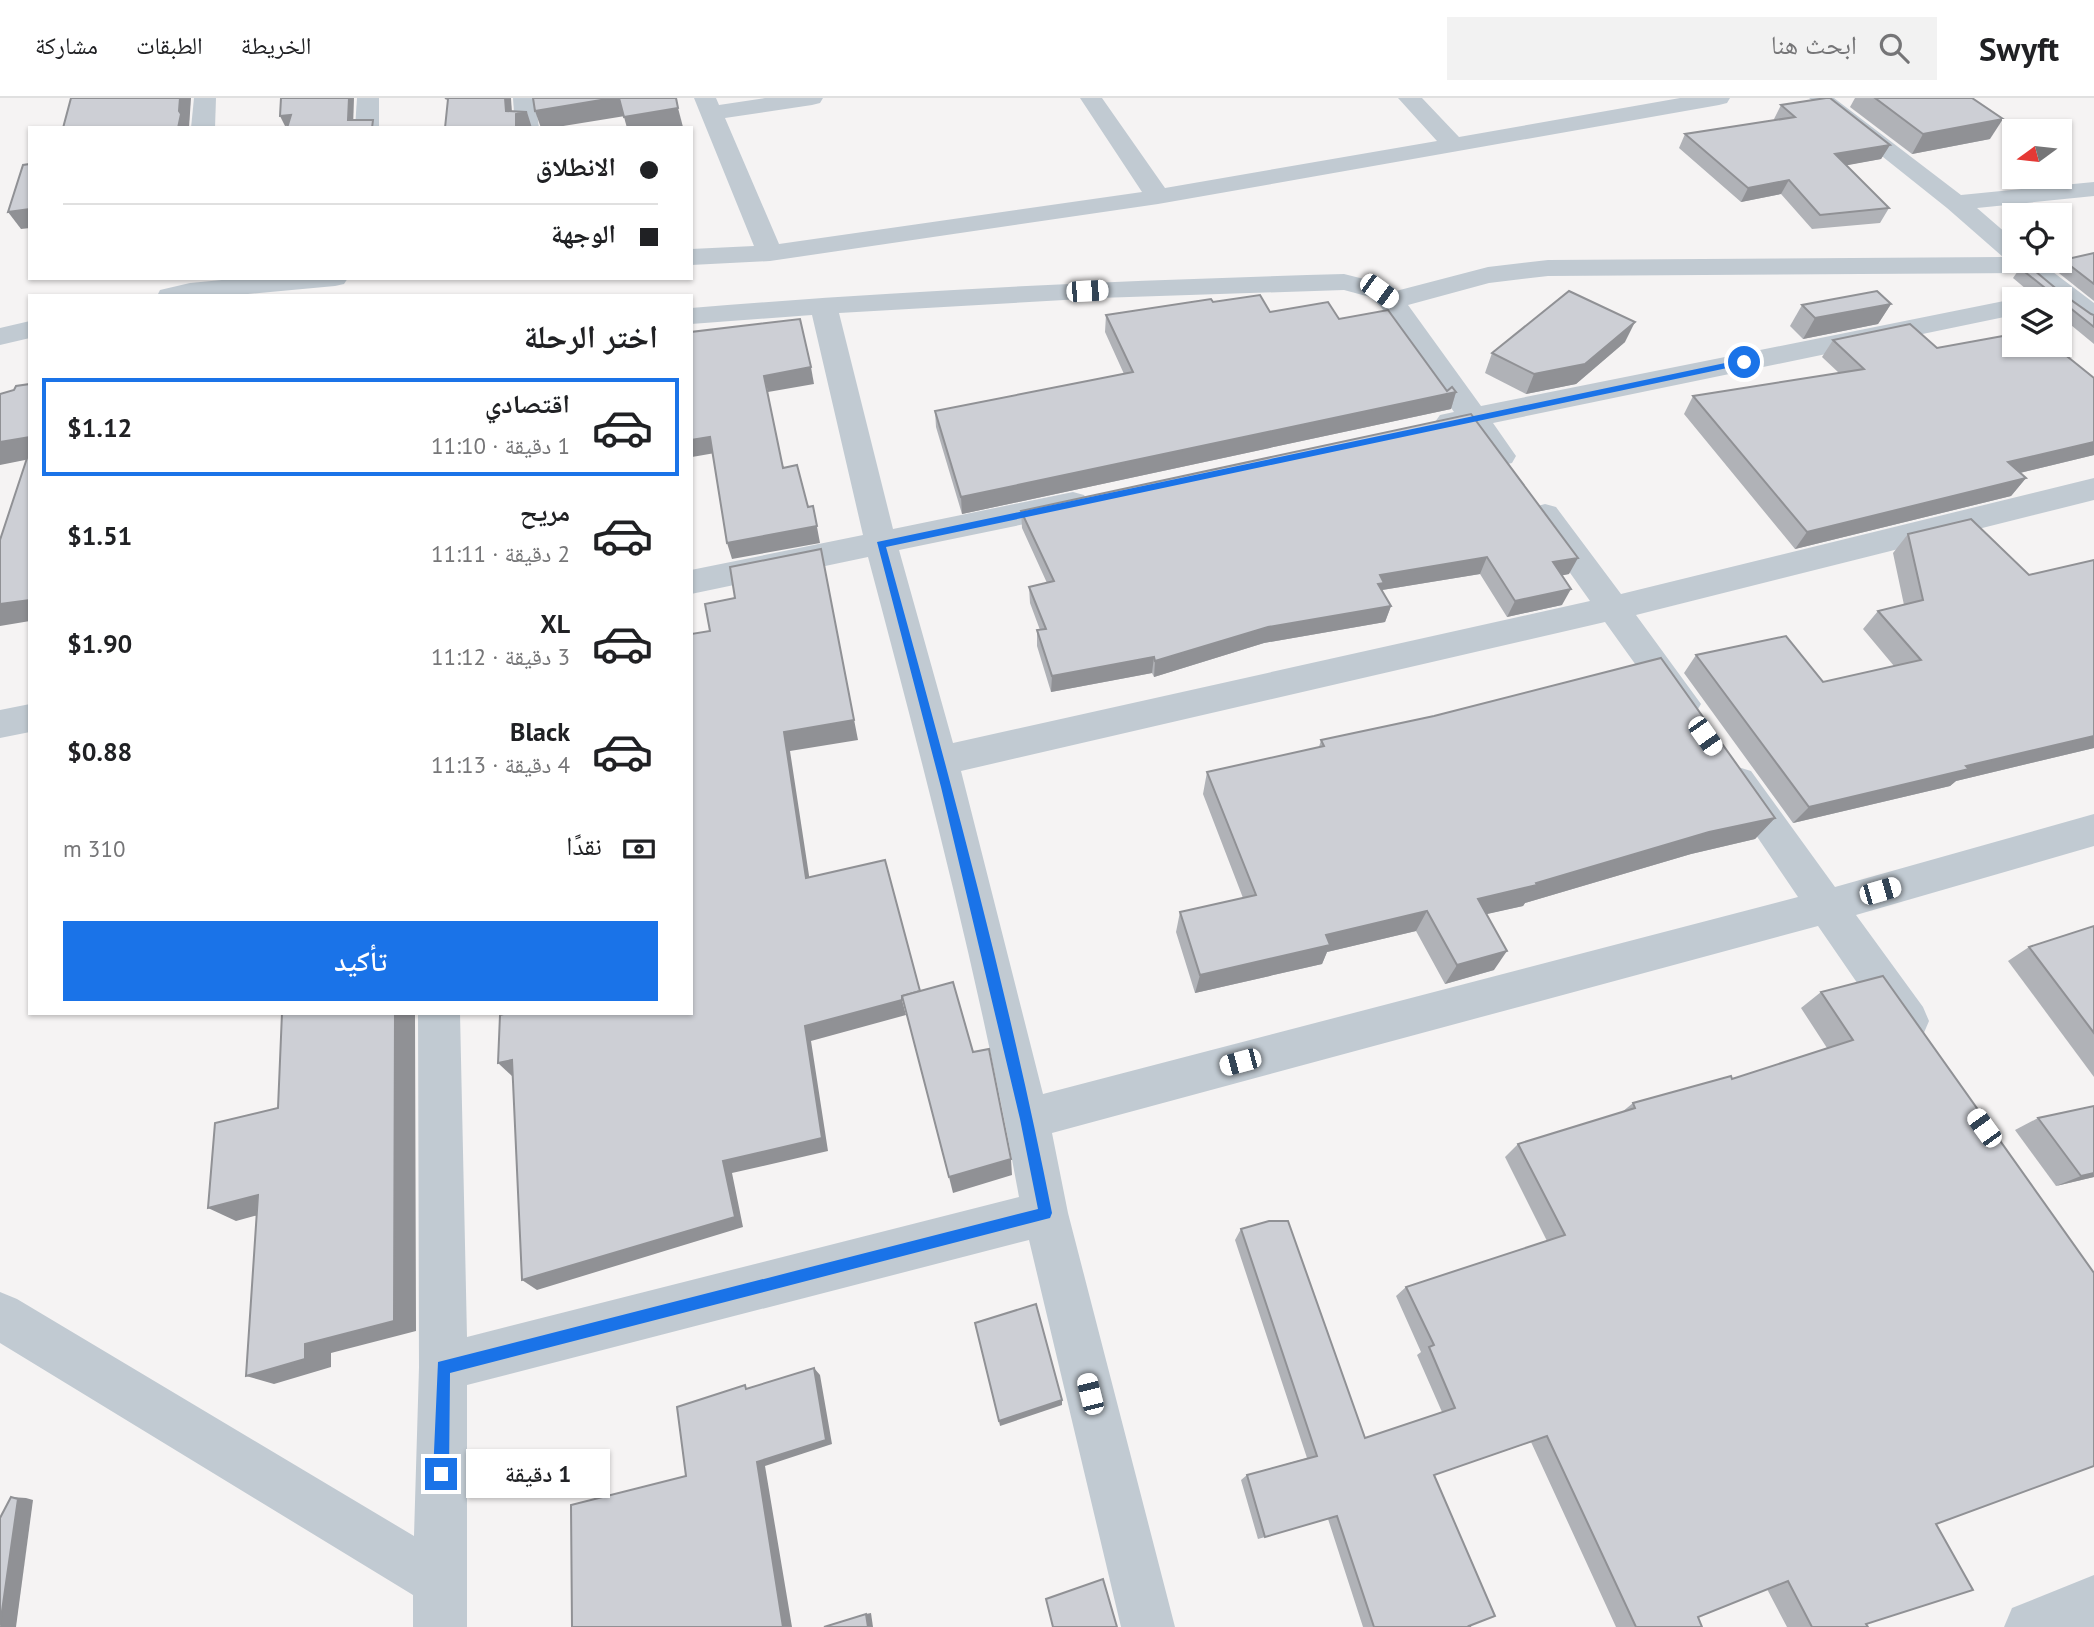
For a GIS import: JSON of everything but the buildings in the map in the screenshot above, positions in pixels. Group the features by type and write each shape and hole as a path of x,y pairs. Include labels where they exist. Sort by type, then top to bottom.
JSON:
{"street":[{"path":"203,126 205,98"},
{"path":"367,126 368,98"},
{"path":"524,98 527,126"},
{"path":"770,253 708,106 812,98"},
{"path":"1091,98 1158,197"},
{"path":"1409,98 1452,143"},
{"path":"693,257 770,253 1158,197 1719,98"},
{"path":"1820,98 1956,203 2002,243"},
{"path":"1956,203 2094,189"},
{"path":"1391,300 1488,275 1548,268 2002,260"},
{"path":"2034,273 2048,287"},
{"path":"183,288 305,280"},
{"path":"693,316 823,305 1184,286 1344,282 1379,291 1391,300 1522,485 1615,608 1923,1043"},
{"path":"823,305 881,545 940,761 1027,1119 1045,1213 1148,1627"},
{"path":"2072,305 2094,316"},
{"path":"1419,429 2002,309"},
{"path":"0,337 28,330"},
{"path":"940,761 1615,608 2094,489"},
{"path":"693,582 881,545 1096,498"},
{"path":"0,724 28,718"},
{"path":"1027,1119 1826,907 2094,831"},
{"path":"439,1015 443,1367 439,1604"},
{"path":"443,1367 1045,1213"},
{"path":"0,1316 439,1604"},
{"path":"2031,1627 2094,1602"}],"route":[{"path":"441,1474 443,1367 1045,1213 1027,1119 946,787 881,545 1473,417 1744,362"}]}
